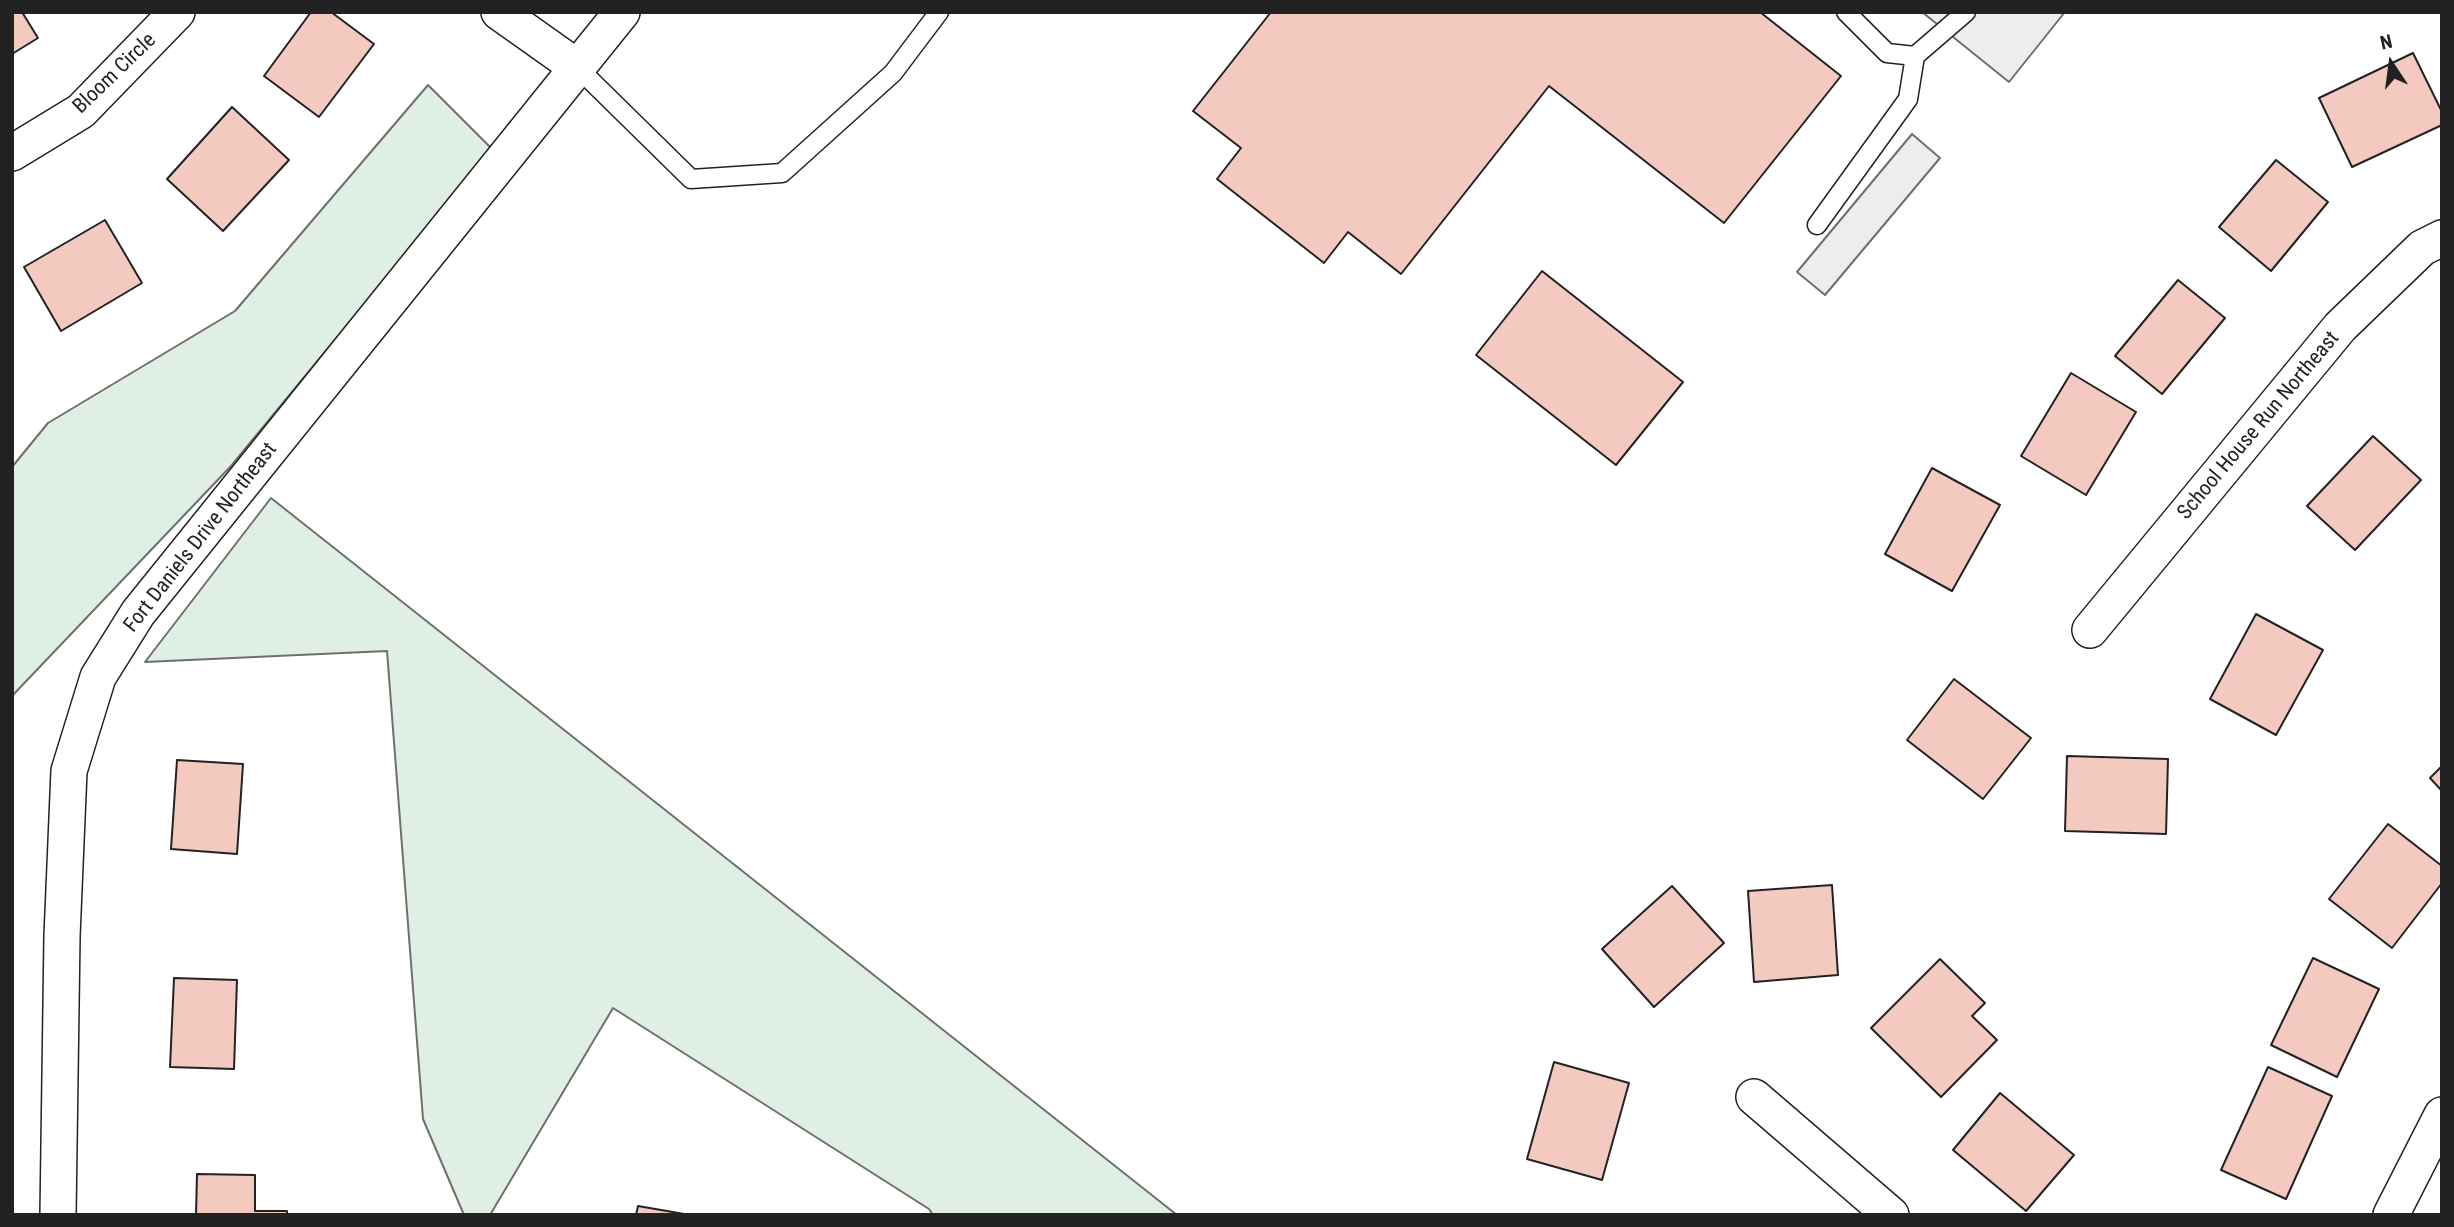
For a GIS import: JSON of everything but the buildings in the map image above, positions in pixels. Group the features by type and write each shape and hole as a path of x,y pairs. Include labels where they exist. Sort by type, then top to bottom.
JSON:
{"street":[{"name":"Bloom Circle","path":"12,153 81,111 177,12"},
{"path":"499,12 578,68"},
{"name":"Fort Daniels Drive Northeast","path":"58,1215 62,936 69,771 98,677 146,603 622,12"},
{"name":"School House Run Northeast","path":"2090,630 2340,327 2422,248 2442,238"},
{"path":"1754,1097 1891,1215"},
{"path":"2391,1215 2442,1115"}],"lane":[{"path":"578,68 691,179 782,173 893,73 939,12"},
{"path":"1846,12 1887,53 1915,56"},
{"path":"1817,225 1908,99 1915,56 1966,12"}],"green space":[{"path":"428,85 492,149 231,466 12,696 12,467 48,423 235,311"},
{"path":"271,498 1177,1215 933,1215 929,1209 613,1008 490,1215 464,1215 423,1119 387,651 145,662"}],"shaded area":[{"path":"1922,12 2065,12 2009,82"},
{"path":"1912,134 1940,158 1825,295 1797,272"}]}
